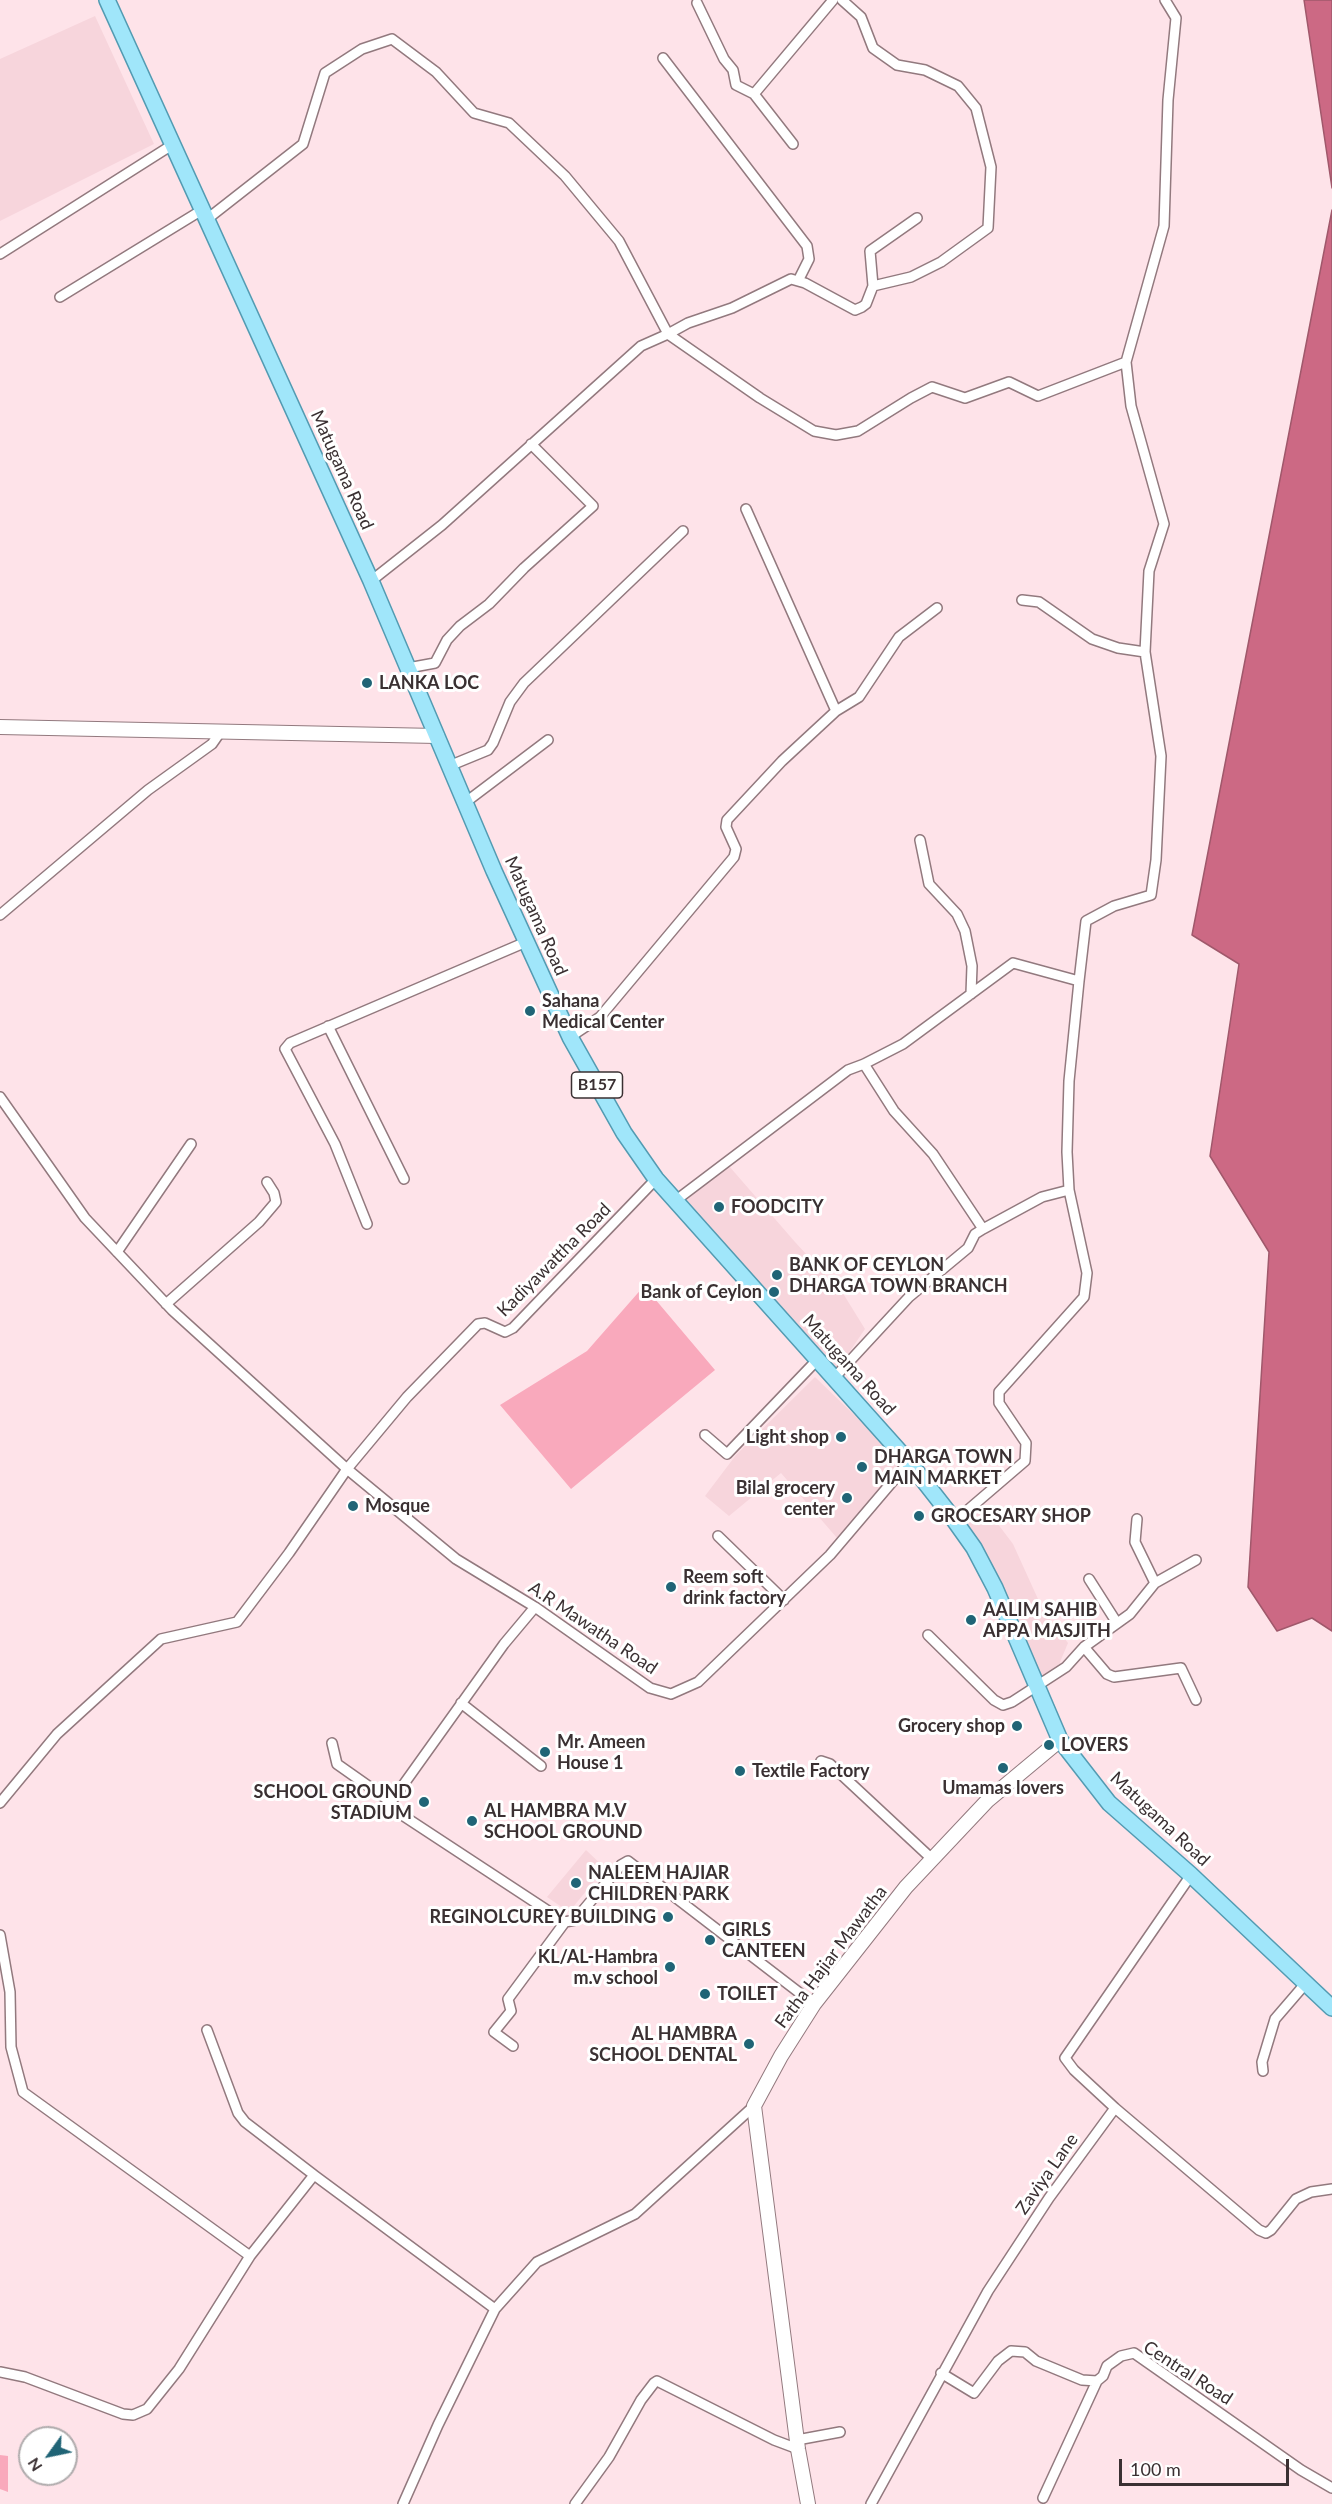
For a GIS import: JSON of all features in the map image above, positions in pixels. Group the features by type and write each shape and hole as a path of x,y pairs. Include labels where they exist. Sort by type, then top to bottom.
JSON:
{"main road":[{"name":"Matugama Road","path":"107,0 371,581 526,942 570,1037 624,1132 656,1179 909,1462 974,1548 995,1588 1060,1740 1109,1803 1191,1875 1332,2008"}],"street":[{"path":"754,94 832,0"},
{"path":"842,0 861,17 873,48 897,65 925,70 958,86 976,108 991,167 988,228 941,262 911,277 873,286"},
{"path":"954,1521 1025,1461 1026,1443 999,1403 999,1392 1084,1297 1087,1273 1069,1190 1069,1081 1086,921 1114,906 1151,895 1156,860 1161,756 1145,652 1149,571 1164,524 1131,406 1126,362 1164,226 1168,100 1176,18 1165,0"},
{"path":"697,3 724,59 734,70 736,85 754,94 793,144"},
{"path":"60,297 204,215 303,144 325,73 362,49 392,39 436,72 474,113 509,123 565,176 619,241 668,334 760,398 814,431 836,435 858,431 932,387 965,398 1009,382 1038,396 1126,362"},
{"path":"663,58 807,246 809,259 798,281"},
{"path":"0,254 172,145"},
{"path":"371,581 442,525 641,345 688,323 732,308 791,279 855,310 866,304 873,286 870,251 917,218"},
{"path":"408,668 435,663 447,640 460,626 489,604 524,568 593,506 531,444"},
{"path":"746,509 836,711"},
{"path":"449,766 488,750 510,702 524,683 683,531"},
{"path":"1022,600 1039,602 1092,639 1118,648 1145,652"},
{"path":"570,1037 600,1017 734,857 736,849 726,828 727,820 782,761 836,711 859,697 899,637 937,608"},
{"path":"0,727 436,736"},
{"path":"0,915 148,790 212,744 221,731"},
{"path":"466,802 548,740"},
{"path":"920,840 929,884 957,914 965,930 972,966 971,994"},
{"path":"367,1224 335,1144 285,1049 290,1043 327,1026 526,942"},
{"path":"675,1201 848,1070 903,1044 1013,963 1079,981"},
{"path":"327,1026 404,1179"},
{"path":"864,1064 894,1111 933,1154 983,1229"},
{"name":"A.R Mawatha Road","path":"0,1097 84,1218 166,1304 347,1469 456,1559 535,1607 651,1688 671,1694 698,1682 830,1555 909,1462"},
{"path":"117,1252 191,1144"},
{"name":"Kadiyawattha Road","path":"347,1469 408,1397 478,1324 485,1323 505,1332 513,1328 656,1179"},
{"path":"166,1304 259,1222 276,1202 274,1193 267,1182"},
{"path":"835,1377 909,1297 968,1248 975,1234 1042,1197 1069,1190"},
{"path":"705,1435 727,1454 818,1359"},
{"path":"0,1803 57,1734 161,1639 237,1622 347,1469"},
{"path":"1137,1519 1135,1542 1155,1583"},
{"path":"718,1536 784,1600"},
{"path":"928,1635 994,1700 1003,1705 1037,1687 1066,1667 1084,1647 1130,1614 1155,1583 1196,1560"},
{"path":"1089,1579 1117,1623"},
{"path":"391,1802 504,1644 535,1607"},
{"path":"1084,1647 1107,1674 1114,1677 1180,1668 1196,1700"},
{"path":"461,1703 541,1766"},
{"name":"Fatha Hajiar Mawatha","path":"754,2106 780,2056 814,2004 906,1887 988,1800 1060,1740"},
{"path":"332,1743 337,1764 391,1802 396,1811 565,1922"},
{"path":"821,1761 830,1764 932,1859"},
{"path":"513,2046 494,2032 511,2011 508,1998 565,1922 575,1920 621,1865 628,1861 814,2004"},
{"path":"1191,1875 1065,2058 1074,2070 1115,2108 1259,2230 1266,2233 1271,2230 1296,2199 1311,2192 1332,2189"},
{"path":"0,1935 10,1992 11,2046 23,2092 250,2256"},
{"path":"1263,2071 1262,2062 1275,2019 1306,1983"},
{"path":"207,2030 238,2113 245,2122 495,2309"},
{"path":"403,2504 438,2425 495,2309 537,2262 635,2214 754,2106"},
{"path":"754,2106 797,2445 808,2504"},
{"name":"Zaviya Lane","path":"871,2504 941,2373 994,2281 1049,2198 1115,2108"},
{"path":"0,2372 25,2377 123,2414 133,2415 147,2409 179,2369 250,2256 314,2175"},
{"path":"941,2373 974,2393 998,2361 1011,2351 1025,2352 1036,2361 1082,2380 1097,2380 1043,2498"},
{"name":"Central Road","path":"1097,2380 1103,2376 1107,2366 1121,2356 1134,2353 1301,2470 1332,2488"},
{"path":"575,2504 609,2457 641,2400 657,2381 774,2440 797,2445 840,2432"}],"shaded area":[{"path":"1304,0 1332,0 1332,188"},
{"path":"95,16 154,144 0,221 0,59"},
{"path":"1332,210 1332,1631 1312,1618 1277,1631 1248,1587 1269,1252 1210,1156 1239,964 1192,935"},
{"path":"729,1166 844,1295 865,1329 837,1370 807,1341 682,1203"},
{"path":"644,1286 715,1370 571,1489 500,1405 587,1351"},
{"path":"815,1377 904,1463 837,1538 781,1473 729,1516 705,1496 736,1455"},
{"path":"982,1503 1013,1544 1043,1610 1068,1643 1060,1662 1060,1669 1039,1682 959,1522"},
{"name":"NALEEM HAJIAR CHILDREN PARK","path":"586,1850 605,1868 569,1912 547,1897"},
{"path":"0,2455 8,2456 8,2492 0,2489"}],"place":[{"name":"LANKA LOC","path":"367,683"},
{"name":"Sahana Medical Center","path":"530,1011"},
{"name":"FOODCITY","path":"719,1207"},
{"name":"BANK OF CEYLON DHARGA TOWN BRANCH","path":"777,1275"},
{"name":"Bank of Ceylon","path":"774,1292"},
{"name":"Light shop","path":"841,1437"},
{"name":"DHARGA TOWN MAIN MARKET","path":"862,1467"},
{"name":"Bilal grocery center","path":"847,1498"},
{"name":"Mosque","path":"353,1506"},
{"name":"GROCESARY SHOP","path":"919,1516"},
{"name":"Reem soft drink factory","path":"671,1587"},
{"name":"AALIM SAHIB APPA MASJITH","path":"971,1620"},
{"name":"Grocery shop","path":"1017,1726"},
{"name":"LOVERS","path":"1049,1745"},
{"name":"Mr. Ameen House 1","path":"545,1752"},
{"name":"Umamas lovers","path":"1003,1768"},
{"name":"Textile Factory","path":"740,1771"},
{"name":"SCHOOL GROUND STADIUM","path":"424,1802"},
{"name":"AL HAMBRA M.V SCHOOL GROUND","path":"472,1821"},
{"name":"NALEEM HAJIAR CHILDREN PARK","path":"576,1883"},
{"name":"REGINOLCUREY BUILDING","path":"668,1917"},
{"name":"GIRLS CANTEEN","path":"710,1940"},
{"name":"KL/AL-Hambra m.v school","path":"670,1967"},
{"name":"TOILET","path":"705,1994"},
{"name":"AL HAMBRA SCHOOL DENTAL","path":"749,2044"}]}
